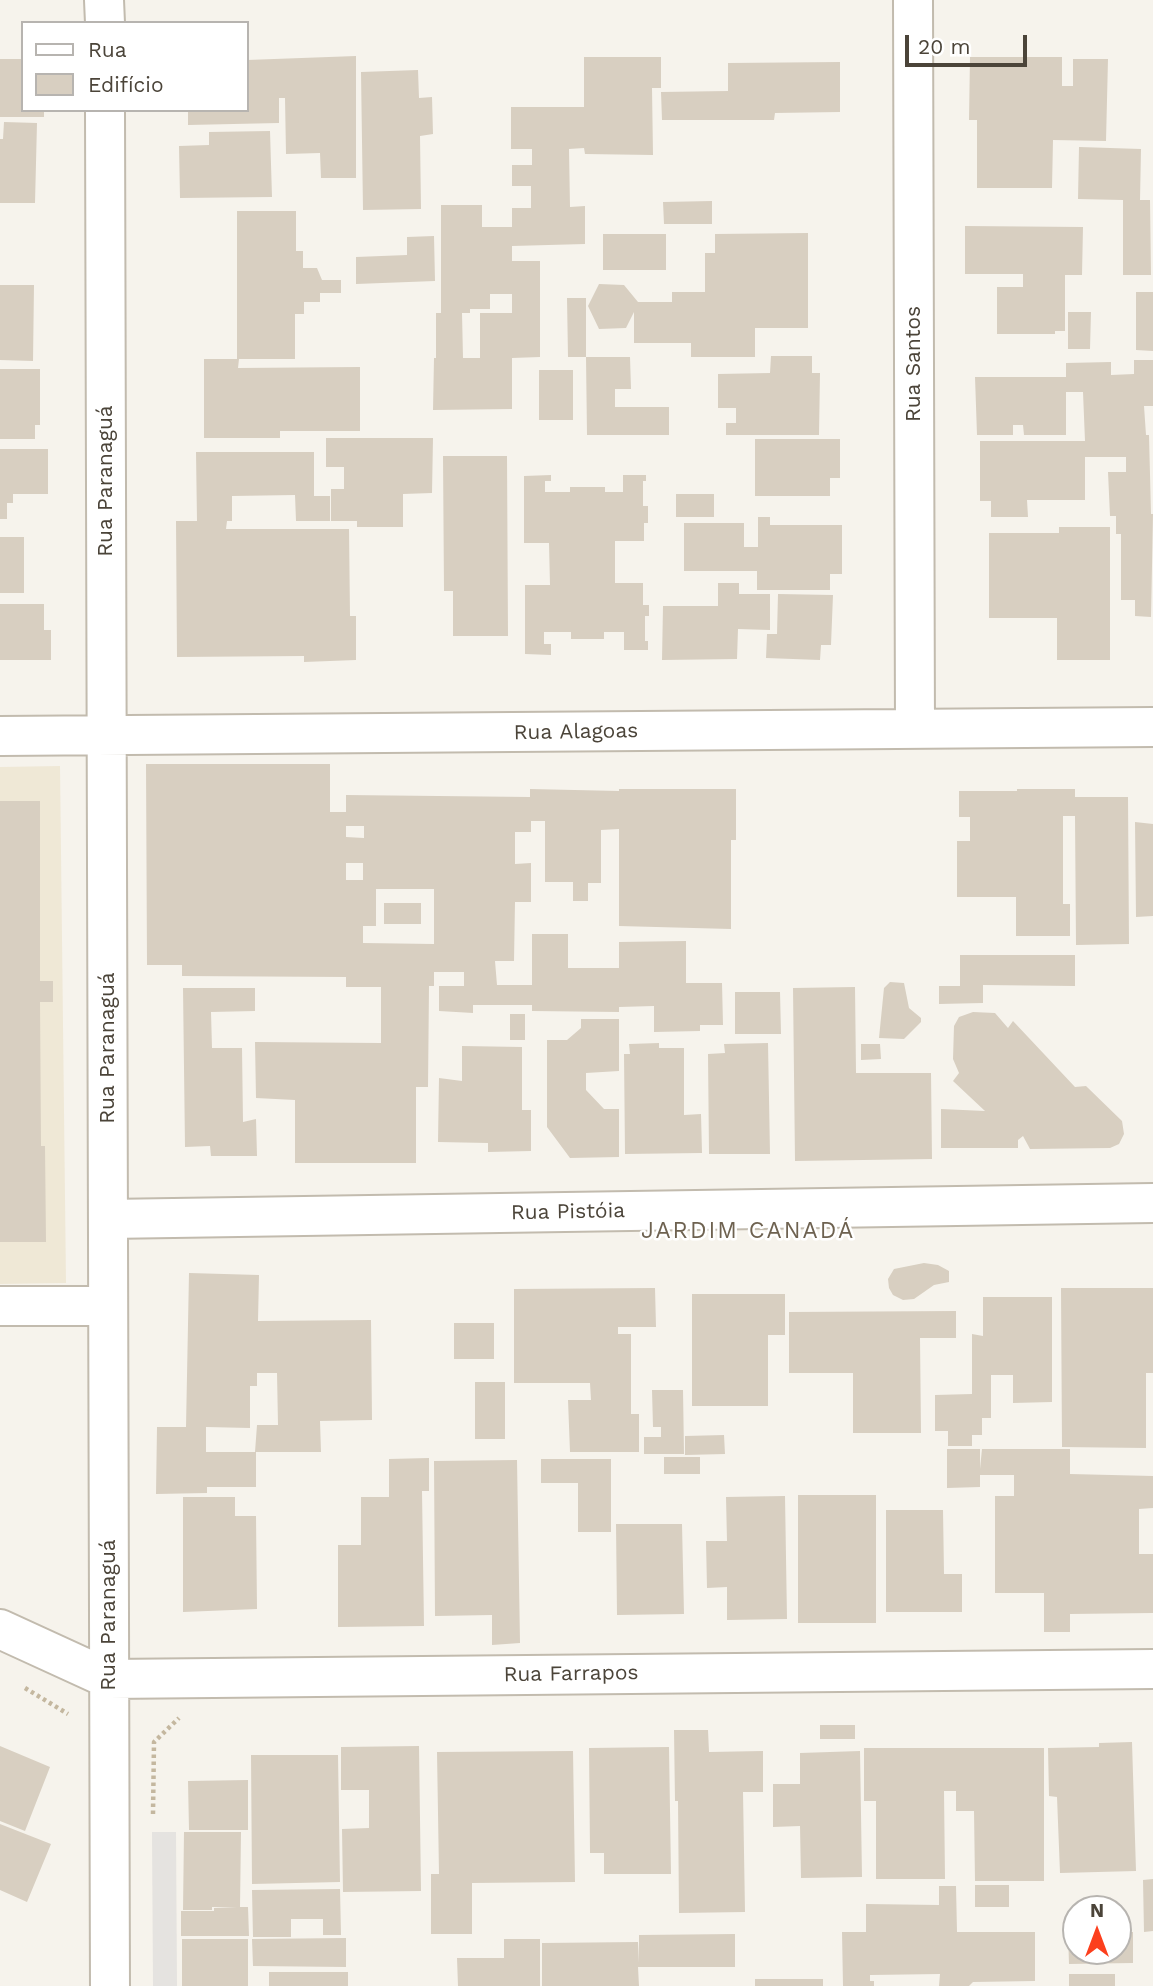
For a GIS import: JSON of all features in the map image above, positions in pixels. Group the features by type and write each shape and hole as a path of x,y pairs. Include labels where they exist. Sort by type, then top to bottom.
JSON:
{"street":[{"path":"104,0 104,21"},
{"name":"Rua Santos","path":"912,0 915,728"},
{"name":"Rua Paranaguá","path":"105,112 110,1986"},
{"name":"Rua Alagoas","path":"0,736 1153,727"},
{"name":"Rua Pistóia","path":"108,1219 1153,1203"},
{"path":"0,1306 108,1306"},
{"name":"Rua Farrapos","path":"0,1629 109,1679 1153,1669"}],"path":[{"path":"23,1687 68,1713 72,1726"},
{"path":"153,1823 154,1742 181,1716"}],"shaded area":[{"path":"60,766 66,1283 0,1284 0,767"},
{"path":"152,1832 176,1832 177,1986 153,1986"}],"building":[{"path":"356,56 356,178 321,178 320,153 286,154 285,98 279,98 279,123 188,125 188,112 248,112 248,60"},
{"path":"584,57 661,57 661,88 652,88 653,155 585,154 584,148 569,149 570,207 585,206 585,244 512,246 512,261 540,261 540,357 512,358 512,409 433,410 436,313 441,313 441,205 482,205 482,227 512,227 512,208 531,208 531,186 512,186 512,165 532,165 532,149 511,149 511,107 584,107","holes":["490,294 512,294 512,313 480,313 480,358 463,358 462,313 470,313 470,309 490,309"]},
{"path":"970,57 1062,57 1062,86 1073,86 1073,59 1108,59 1106,141 1053,140 1052,188 977,188 977,120 969,120"},
{"path":"0,59 21,59 21,112 44,112 44,117 0,117"},
{"path":"840,62 840,112 775,113 774,120 662,120 661,92 728,91 728,63"},
{"path":"418,70 419,98 432,97 433,134 420,136 421,209 363,210 361,72"},
{"path":"4,122 37,123 35,203 0,203 0,139 3,139"},
{"path":"270,131 272,197 180,198 179,146 209,145 209,132"},
{"path":"1079,147 1141,149 1140,200 1150,200 1151,275 1123,275 1123,200 1078,199"},
{"path":"712,201 712,224 664,224 663,202"},
{"path":"237,211 296,211 296,251 303,251 303,268 317,268 322,280 341,280 341,293 320,293 320,302 304,302 304,314 295,314 295,359 239,359 238,368 360,367 360,431 280,431 280,438 204,438 204,359 237,359"},
{"path":"965,226 1083,227 1082,275 1065,275 1065,331 1055,331 1055,334 997,334 997,287 1023,287 1023,274 965,274"},
{"path":"808,233 808,328 755,328 755,357 691,357 691,343 634,343 634,312 626,328 599,329 588,306 599,284 624,285 638,302 672,302 672,292 705,292 705,253 715,253 715,234"},
{"path":"603,234 666,234 666,270 603,270"},
{"path":"434,236 435,281 356,284 356,257 407,255 407,237"},
{"path":"0,285 34,285 33,361 0,360"},
{"path":"1136,292 1153,292 1153,351 1136,350"},
{"path":"567,298 586,298 586,357 568,357"},
{"path":"1068,312 1091,312 1090,349 1068,349"},
{"path":"771,356 812,356 812,373 820,373 819,435 726,435 726,423 736,423 736,408 718,408 718,374 770,373"},
{"path":"586,357 630,357 631,389 615,389 615,407 669,407 669,435 587,435"},
{"path":"1134,360 1153,360 1153,406 1144,406 1146,435 1149,435 1153,514 1151,617 1135,616 1135,600 1121,600 1121,534 1116,534 1116,516 1110,516 1108,472 1126,472 1126,457 1085,457 1085,500 1027,500 1028,517 991,517 991,501 980,501 980,441 1085,441 1083,392 1066,392 1066,435 1024,435 1023,425 1013,425 1013,435 977,435 975,377 1066,377 1066,363 1111,362 1111,375 1134,374"},
{"path":"0,369 40,369 40,425 35,425 35,439 0,439"},
{"path":"539,370 573,370 573,420 539,420"},
{"path":"326,438 433,438 432,493 403,494 403,527 357,527 357,521 331,521 331,489 344,489 344,467 326,467"},
{"path":"755,439 840,439 840,478 830,478 830,496 755,496"},
{"path":"0,449 48,449 48,494 13,494 13,503 7,503 7,519 0,519"},
{"path":"196,452 314,452 314,496 330,496 330,521 296,521 295,495 232,496 232,521 227,521 226,529 349,529 350,616 356,616 356,660 304,662 304,656 177,657 176,521 197,521"},
{"path":"443,456 507,456 508,636 453,636 453,591 444,591"},
{"path":"551,475 551,481 545,481 545,492 570,492 570,487 605,487 605,492 623,492 623,475 646,475 646,481 643,481 643,506 648,506 648,523 644,523 644,541 615,541 615,583 643,583 643,605 649,605 649,616 645,616 645,641 648,641 648,650 624,650 624,632 604,632 604,639 571,639 571,632 544,632 544,644 551,644 551,655 525,654 525,585 550,585 549,543 524,543 524,476"},
{"path":"676,494 714,494 714,517 676,517"},
{"path":"758,517 770,517 770,525 842,525 842,574 830,574 830,590 757,590 757,571 684,571 684,523 744,523 744,547 758,547"},
{"path":"1059,527 1110,527 1110,660 1057,660 1057,618 989,618 989,533 1059,533"},
{"path":"0,537 24,537 24,593 0,593"},
{"path":"718,583 739,583 739,594 770,594 770,630 738,629 737,659 662,660 663,606 718,606"},
{"path":"778,594 833,595 831,645 821,645 820,660 766,658 767,634 777,634"},
{"path":"0,604 44,604 44,630 51,630 51,660 0,660"},
{"path":"146,764 330,764 330,812 346,812 346,795 530,797 530,789 736,789 736,840 731,840 731,929 619,926 619,829 601,830 601,883 588,883 588,901 573,901 573,882 545,882 545,821 531,821 531,832 515,832 515,864 531,863 531,902 515,902 514,961 495,961 497,985 532,985 532,934 568,934 568,968 619,968 619,942 686,941 686,983 722,983 723,1025 700,1025 700,1031 654,1032 654,1006 619,1007 619,1012 532,1011 532,1005 473,1005 473,1013 439,1011 439,986 464,986 464,972 434,972 434,986 429,986 428,1087 416,1087 416,1163 295,1163 295,1100 256,1098 255,1042 381,1043 381,987 346,987 346,977 182,976 182,965 147,965","holes":["346,826 364,826 364,838 346,837","346,863 363,863 363,880 346,880","376,889 434,889 434,944 363,943 363,926 376,926"]},
{"path":"1075,789 1075,797 1128,797 1129,944 1076,945 1075,816 1063,816 1063,904 1070,904 1070,936 1016,936 1016,897 957,897 957,841 970,841 970,817 959,817 959,791"},
{"path":"0,801 40,801 40,981 53,981 53,1002 40,1002 41,1146 45,1146 46,1242 0,1242"},
{"path":"1135,822 1153,824 1153,916 1136,917"},
{"path":"384,903 421,903 421,924 384,924"},
{"path":"960,955 1075,955 1075,986 983,985 983,1003 939,1004 939,986 960,986"},
{"path":"890,982 904,983 909,1008 921,1018 921,1022 904,1039 879,1038 884,988"},
{"path":"855,987 856,1073 931,1073 932,1159 795,1161 793,988"},
{"path":"183,988 255,988 255,1011 211,1012 212,1048 242,1048 243,1122 256,1119 257,1156 211,1156 210,1146 185,1147"},
{"path":"735,992 780,992 781,1034 735,1034"},
{"path":"973,1012 995,1013 1008,1028 1013,1021 1075,1087 1086,1086 1122,1121 1124,1134 1119,1144 1110,1148 1030,1149 1023,1136 1018,1140 1018,1148 941,1148 941,1109 985,1111 953,1081 959,1073 953,1059 954,1026 959,1017"},
{"path":"510,1014 525,1014 525,1040 510,1040"},
{"path":"581,1019 619,1019 619,1071 586,1073 586,1090 604,1109 619,1109 619,1157 570,1158 547,1127 547,1040 567,1040 581,1028"},
{"path":"659,1043 659,1048 684,1048 684,1115 701,1114 702,1153 625,1154 624,1054 630,1054 629,1044"},
{"path":"768,1043 770,1154 709,1154 708,1054 725,1053 724,1044"},
{"path":"861,1044 880,1044 881,1059 861,1060"},
{"path":"462,1046 522,1047 522,1110 531,1110 531,1151 488,1152 488,1143 438,1142 439,1078 462,1081"},
{"path":"924,1263 938,1265 949,1271 949,1282 934,1285 914,1299 903,1300 893,1295 888,1279 894,1269"},
{"path":"189,1273 259,1275 258,1321 371,1320 372,1420 320,1421 321,1452 256,1452 256,1487 207,1487 207,1493 156,1494 157,1427 186,1427","holes":["257,1373 277,1373 278,1425 257,1425 255,1452 206,1452 206,1427 250,1428 250,1386 257,1386"]},
{"path":"655,1288 656,1327 618,1327 618,1334 631,1334 631,1414 639,1414 639,1452 570,1452 568,1400 591,1400 590,1383 514,1383 514,1289"},
{"path":"1061,1288 1153,1288 1153,1373 1146,1373 1146,1448 1062,1447"},
{"path":"692,1294 785,1294 785,1335 768,1335 768,1406 692,1406"},
{"path":"983,1297 1052,1297 1052,1402 1013,1403 1013,1375 991,1375 991,1418 982,1418 982,1435 972,1435 972,1446 948,1446 948,1431 935,1431 935,1395 972,1394 972,1334 983,1336"},
{"path":"956,1311 956,1338 920,1338 921,1433 853,1433 853,1373 789,1373 789,1312"},
{"path":"454,1323 494,1323 494,1359 454,1359"},
{"path":"475,1382 505,1382 505,1439 475,1439"},
{"path":"652,1390 683,1390 684,1454 644,1454 644,1437 661,1437 661,1427 653,1427"},
{"path":"724,1435 725,1454 685,1455 685,1436"},
{"path":"947,1449 980,1449 980,1469 982,1449 1070,1449 1070,1474 1153,1476 1153,1508 1139,1509 1139,1554 1153,1554 1153,1613 1070,1614 1070,1632 1044,1632 1044,1593 995,1593 995,1496 1014,1496 1014,1475 980,1475 980,1487 947,1488"},
{"path":"664,1457 700,1457 700,1474 664,1474"},
{"path":"429,1458 429,1491 422,1491 424,1626 338,1627 338,1545 361,1545 361,1497 389,1497 389,1459"},
{"path":"541,1459 611,1459 611,1532 578,1532 578,1483 541,1483"},
{"path":"517,1460 520,1643 492,1645 492,1615 435,1616 434,1461"},
{"path":"798,1495 876,1495 876,1623 798,1623"},
{"path":"785,1496 787,1619 727,1620 727,1587 707,1588 706,1541 727,1541 726,1497"},
{"path":"183,1497 235,1497 235,1516 256,1516 257,1609 183,1612"},
{"path":"886,1510 943,1510 944,1574 962,1574 962,1612 886,1612"},
{"path":"616,1524 682,1524 684,1614 617,1615"},
{"path":"820,1725 855,1725 855,1739 820,1739"},
{"path":"674,1730 708,1730 709,1752 763,1751 763,1792 743,1792 745,1912 679,1913"},
{"path":"1132,1742 1136,1871 1060,1873 1057,1797 1049,1796 1048,1748 1099,1747 1099,1743"},
{"path":"0,1746 50,1767 25,1831 0,1821"},
{"path":"419,1746 421,1891 343,1892 342,1829 369,1828 369,1790 341,1790 341,1747"},
{"path":"669,1747 671,1874 604,1874 604,1853 590,1853 589,1748"},
{"path":"864,1748 1044,1748 1044,1881 975,1881 974,1811 956,1811 956,1791 944,1791 945,1879 876,1879 876,1801 864,1801"},
{"path":"573,1751 575,1882 472,1883 472,1934 431,1934 431,1874 439,1874 437,1752"},
{"path":"860,1751 862,1877 801,1878 800,1826 773,1827 773,1784 800,1784 800,1753"},
{"path":"251,1755 338,1755 340,1882 252,1884"},
{"path":"248,1780 248,1830 189,1830 188,1781"},
{"path":"0,1824 51,1844 27,1902 0,1890"},
{"path":"184,1832 241,1832 240,1907 248,1907 249,1936 181,1936 181,1911 214,1911 214,1908 237,1907 212,1907 212,1910 183,1910"},
{"path":"1153,1879 1153,1931 1144,1932 1143,1880"},
{"path":"975,1885 1009,1885 1009,1907 975,1907"},
{"path":"939,1886 956,1886 957,1932 1035,1932 1035,1981 973,1982 969,1986 939,1986 940,1974 870,1975 874,1986 843,1986 842,1932 866,1932 866,1904 939,1905"},
{"path":"340,1889 341,1935 323,1935 323,1919 291,1919 291,1937 253,1937 252,1890"},
{"path":"1132,1932 1133,1932 1132,1963"},
{"path":"735,1934 735,1967 638,1967 639,1986 542,1986 542,1943 638,1942 639,1963 639,1935"},
{"path":"346,1938 346,1967 253,1966 252,1939"},
{"path":"182,1939 248,1939 248,1986 182,1986"},
{"path":"504,1939 540,1939 540,1986 458,1986 457,1958 504,1958"},
{"path":"269,1972 348,1972 348,1986 269,1986"},
{"path":"1069,1974 1115,1974 1115,1986 1069,1986"},
{"path":"755,1979 823,1979 823,1986 755,1986"}],"district":[{"name":"JARDIM CANADÁ","path":"748,1231"}]}
